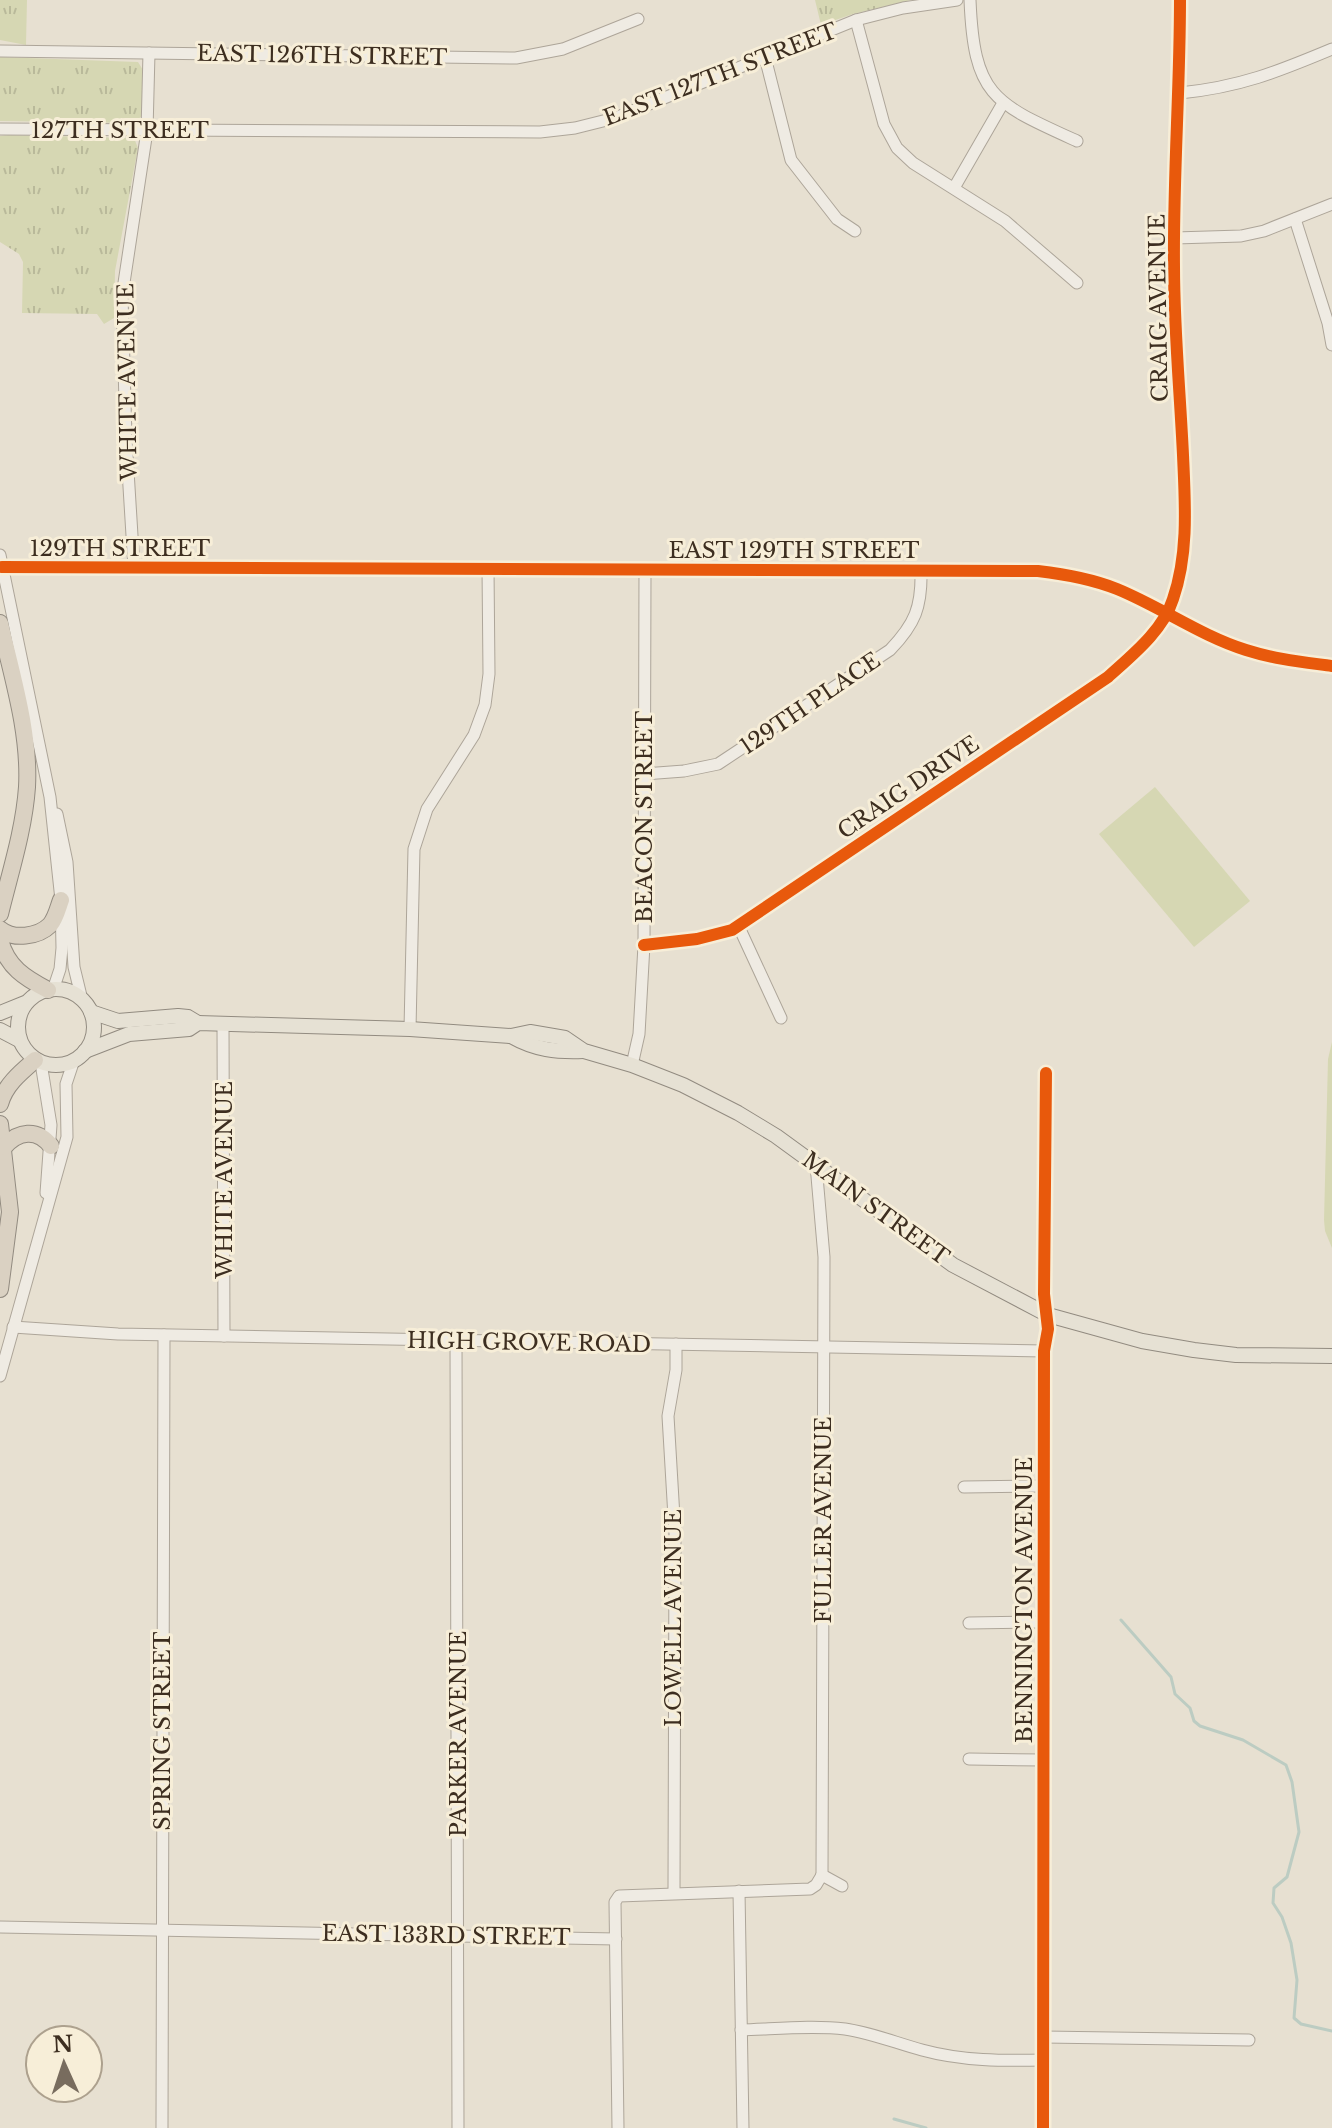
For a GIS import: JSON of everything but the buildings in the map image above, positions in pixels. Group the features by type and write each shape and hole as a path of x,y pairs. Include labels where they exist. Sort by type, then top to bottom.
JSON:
{"highway":[{"path":"0,623 23,729 27,783 24,810 0,914"},
{"path":"0,929 14,936 42,931 54,919 61,900"},
{"path":"0,940 13,967 51,990"},
{"path":"0,1104 16,1077 38,1061"},
{"path":"0,1124 10,1212 0,1289"},
{"path":"4,1147 15,1136 30,1133 42,1136 51,1146"}],"main road":[{"path":"0,1013 26,1003 39,993 66,991 82,1000 91,1012 94,1033 80,1056 57,1065 38,1061 19,1040 0,1030"},
{"path":"19,1040 18,1019 26,1003"},
{"name":"MAIN STREET","path":"91,1012 118,1021 178,1016 198,1023 410,1029 511,1036 530,1032 565,1038 584,1051 632,1065 690,1088 738,1113 816,1165 953,1265 1048,1315 1175,1347 1236,1355 1332,1356"},
{"name":"MAIN STREET","path":"80,1056 129,1034 189,1029 198,1023"}],"street":[{"name":"EAST 127TH STREET","path":"240,130 540,132 575,128 615,118 856,20 903,8 957,0"},
{"path":"970,0 975,59 989,88 1003,103 1077,141"},
{"name":"CRAIG AVENUE","path":"1166,613 1173,601 1180,573 1186,515 1174,267 1180,0"},
{"name":"EAST 126TH STREET","path":"0,51 516,58 563,49 638,19"},
{"path":"856,20 884,124 897,148 913,163 1005,221 1077,283"},
{"path":"1180,93 1217,90 1256,80 1332,49"},
{"name":"WHITE AVENUE","path":"134,568 122,296 147,131 149,53"},
{"path":"765,57 791,160 837,219 855,231"},
{"path":"954,188 1003,103"},
{"name":"127TH STREET","path":"0,129 240,130"},
{"path":"1175,238 1241,236 1332,204"},
{"path":"1295,219 1332,345"},
{"path":"1,561 50,797 61,900 62,959 51,990"},
{"name":"129TH STREET","path":"1,561 134,568 238,568"},
{"name":"EAST 129TH STREET","path":"238,568 1038,571 1063,574 1115,588 1212,637 1246,650 1331,666"},
{"path":"410,1029 414,849 427,809 474,735 485,705 489,674 488,568"},
{"name":"BEACON STREET","path":"632,1065 639,1034 644,945 645,569"},
{"name":"129TH PLACE","path":"644,774 718,764 890,650 905,635 916,616 921,595 921,570"},
{"name":"CRAIG DRIVE","path":"644,945 697,939 732,930 1108,677 1141,647 1166,613"},
{"path":"1331,666 1332,652"},
{"path":"50,797 54,802 67,862 74,967 82,1000"},
{"path":"738,925 781,1018"},
{"name":"WHITE AVENUE","path":"223,1024 224,1336"},
{"path":"46,1207 67,1137 66,1084 80,1056"},
{"path":"0,1376 46,1207 51,1146 50,1104 38,1061"},
{"name":"BENNINGTON AVENUE","path":"1043,2128 1044,1351 1048,1315 1044,1294 1046,1073"},
{"name":"FULLER AVENUE","path":"816,1165 824,1257 822,1875"},
{"name":"HIGH GROVE ROAD","path":"13,1327 164,1335 1044,1351"},
{"name":"SPRING STREET","path":"162,2128 164,1335"},
{"name":"PARKER AVENUE","path":"456,1340 458,2128"},
{"name":"LOWELL AVENUE","path":"674,1892 675,1534 668,1416 676,1370 676,1344"},
{"path":"964,1487 1045,1486"},
{"path":"969,1623 1044,1622"},
{"path":"969,1759 1044,1760"},
{"path":"618,2128 615,1902 619,1896 810,1889 822,1875 842,1886"},
{"path":"739,1891 743,2128"},
{"name":"EAST 133RD STREET","path":"0,1927 616,1939"},
{"path":"741,2030 842,2029 872,2033 955,2057 1000,2061 1044,2060"},
{"path":"1044,2037 1249,2040"}],"green space":[{"path":"0,0 27,0 26,45 0,40"},
{"path":"815,0 911,0 821,25"},
{"path":"0,57 138,62 143,70 142,116 133,123 0,121"},
{"path":"0,136 134,138 138,148 115,271 114,318 104,324 97,314 22,313 23,262 19,254 0,242"},
{"path":"1155,787 1250,901 1194,947 1099,834"},
{"path":"1332,1042 1332,1248 1324,1220 1328,1059"}],"waterway":[{"path":"1121,1620 1171,1677 1175,1694 1190,1708 1194,1721 1200,1726 1243,1740 1286,1765 1292,1782 1299,1832 1287,1877 1274,1888 1273,1903 1282,1917 1291,1943 1297,1980 1294,2018 1301,2024 1332,2031"},
{"path":"894,2119 926,2128"}],"cycle path":[{"path":"644,945 697,939 732,930 1108,677 1162,622 1178,582 1185,527 1174,267 1180,0"},
{"path":"2,567 1038,571 1078,577 1117,589 1246,650 1332,666"},
{"path":"1043,2128 1044,1351 1048,1329 1044,1294 1046,1073"}]}
